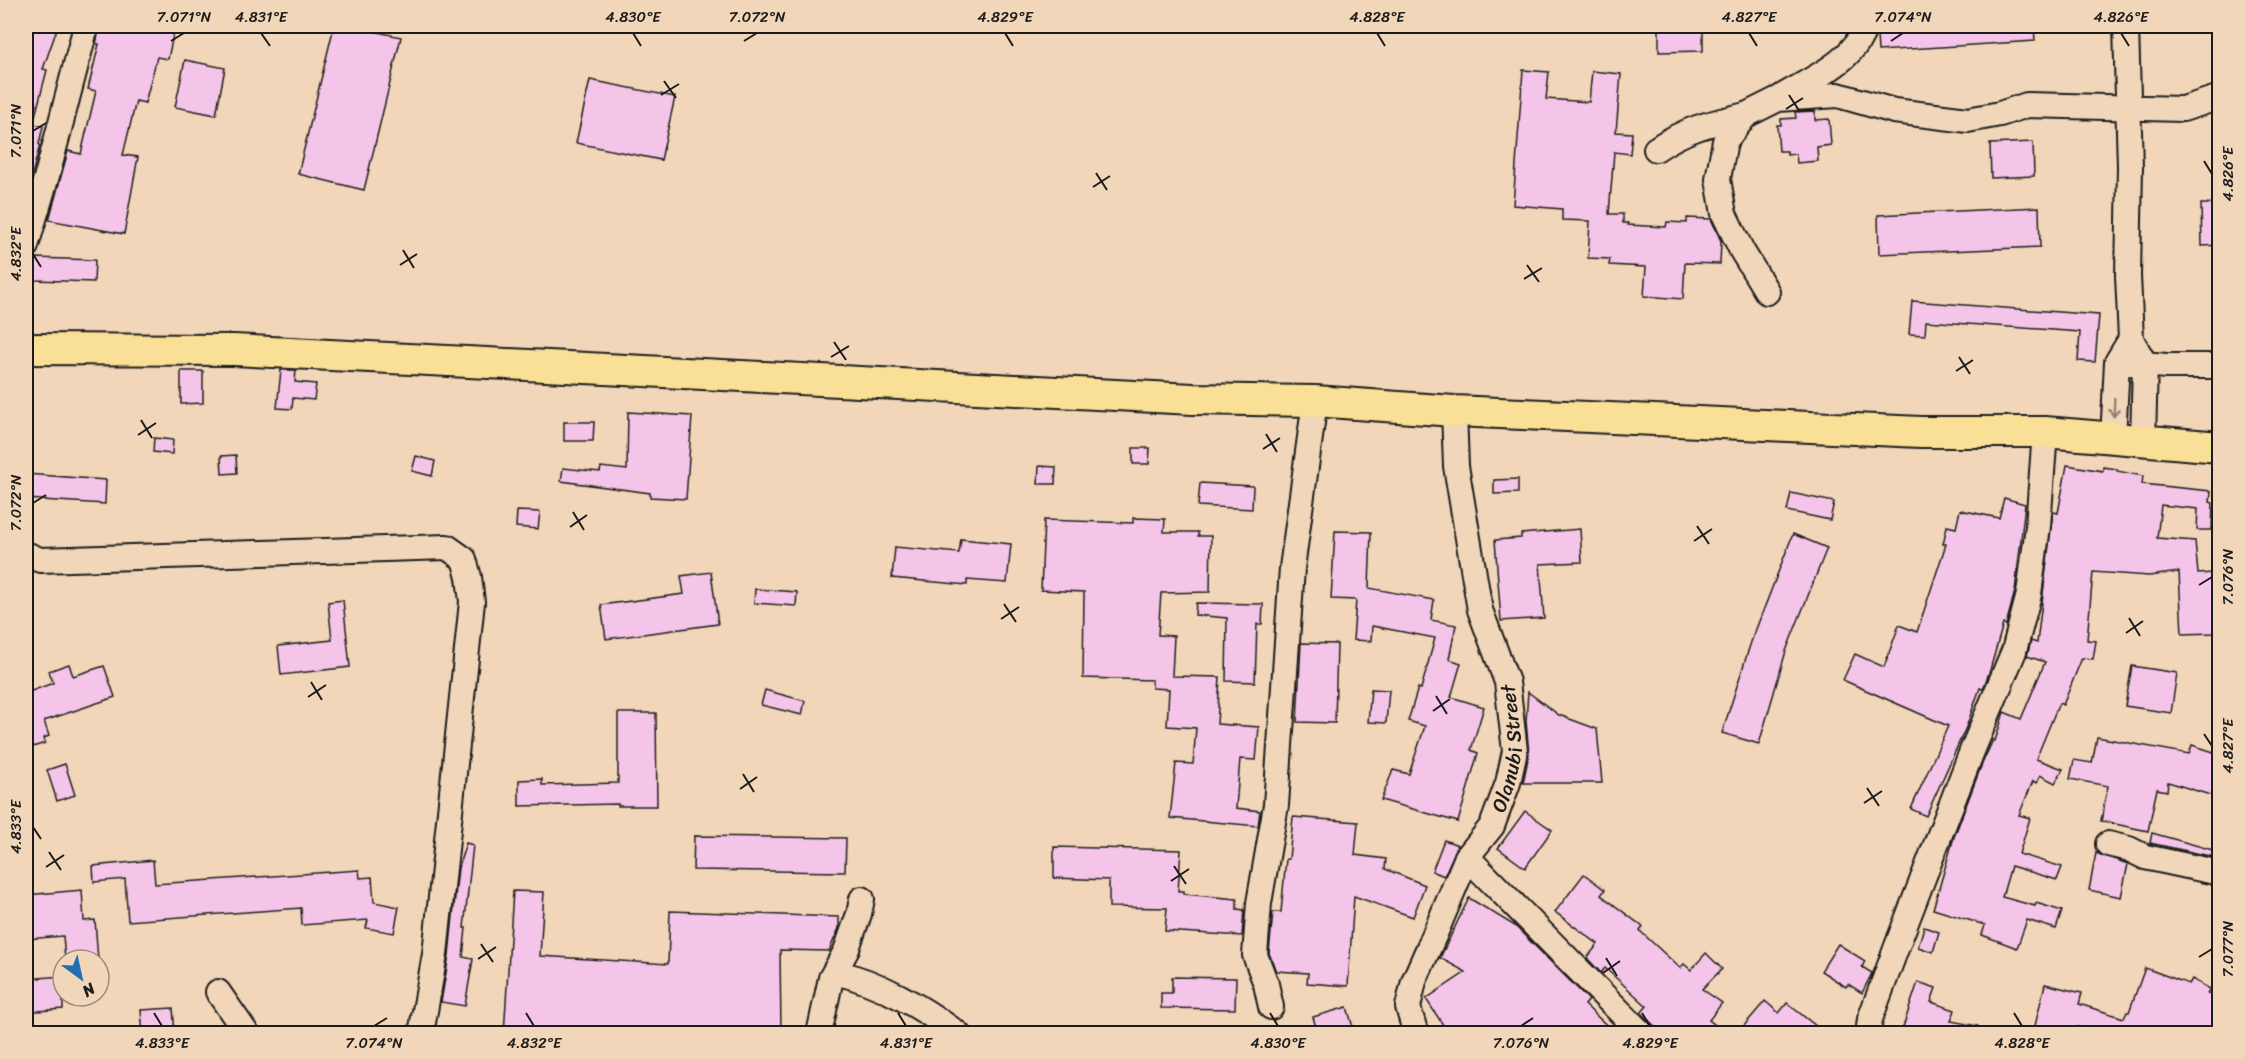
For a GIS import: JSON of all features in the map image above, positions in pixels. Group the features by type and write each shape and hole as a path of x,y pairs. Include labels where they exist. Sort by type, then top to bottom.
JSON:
{"main road":[{"path":"26,349 234,350 1193,399 1315,401 1454,411 1921,432 2045,432 2220,447"}],"street":[{"path":"26,246 86,26"},
{"path":"1656,149 1677,134 1705,124 1746,115 1778,99 1845,58 1862,36 1865,26"},
{"path":"2126,26 2130,167 2128,276 2131,339 2145,364 2143,441"},
{"path":"1778,99 1838,94 1894,111 1968,120 2000,114 2027,105 2183,109 2220,97"},
{"path":"1746,115 1725,141 1718,179 1724,214 1742,251 1767,292"},
{"path":"2113,439 2117,362 2131,339"},
{"path":"2117,362 2220,366"},
{"path":"1271,1007 1266,984 1255,955 1259,903 1276,804 1292,568 1315,401"},
{"name":"Olanubi Street","path":"1416,1034 1408,1007 1413,981 1467,857 1492,826 1508,783 1515,751 1507,682 1480,610 1456,466 1454,411"},
{"path":"1868,1034 1870,1019 1900,938 1972,751 2014,651 2029,594 2038,526 2045,432"},
{"path":"26,554 40,560 447,547 464,559 472,602 435,954 421,1034"},
{"path":"2108,844 2129,849 2145,857 2220,873"},
{"path":"1467,857 1642,1034"},
{"path":"819,1034 831,978 846,951 862,899"},
{"path":"835,972 878,985 909,1001 958,1034"},
{"path":"218,992 247,1034"}],"building":[{"path":"26,26 58,26 43,69 47,70 33,124 43,126 32,174 26,174"},
{"path":"100,26 175,26 168,59 157,57 145,103 136,101 123,155 138,157 124,234 49,220 68,151 81,154 96,91 88,89 99,44 96,44"},
{"path":"334,26 350,26 401,37 364,190 298,174"},
{"path":"1659,26 1703,26 1703,51 1659,52"},
{"path":"1879,26 2034,26 2035,41 1878,51"},
{"path":"185,60 225,68 216,115 175,107"},
{"path":"1523,70 1549,72 1546,99 1589,102 1592,71 1621,74 1616,132 1632,133 1630,154 1614,152 1609,214 1623,214 1623,223 1628,223 1628,225 1666,227 1667,222 1687,223 1687,218 1711,219 1721,241 1720,264 1685,263 1683,299 1644,296 1646,267 1609,265 1610,259 1588,258 1590,221 1562,220 1562,209 1513,205"},
{"path":"590,80 675,97 661,160 576,143"},
{"path":"1815,111 1815,120 1829,119 1831,145 1817,147 1818,161 1797,163 1796,154 1787,155 1787,151 1779,151 1777,125 1781,125 1781,119 1796,118 1795,112"},
{"path":"2033,142 2034,176 1991,178 1990,144"},
{"path":"2201,204 2220,204 2220,245 2202,246"},
{"path":"2039,207 2040,247 1879,254 1878,215"},
{"path":"35,258 95,260 94,282 34,280"},
{"path":"1912,301 2099,315 2095,362 2078,361 2080,332 1926,321 1925,335 1909,334"},
{"path":"281,370 296,370 295,382 316,384 314,400 293,398 292,409 277,408"},
{"path":"181,371 203,371 203,403 181,404"},
{"path":"628,412 692,416 686,499 650,497 650,493 561,481 563,468 600,472 601,467 627,470"},
{"path":"564,422 594,422 593,441 564,441"},
{"path":"154,438 173,440 172,454 153,452"},
{"path":"1133,448 1150,448 1149,464 1133,464"},
{"path":"236,455 237,473 222,474 221,456"},
{"path":"416,456 435,461 432,476 412,471"},
{"path":"2067,465 2103,471 2103,467 2117,469 2117,471 2143,476 2142,484 2211,491 2212,530 2197,530 2198,509 2161,505 2157,538 2195,541 2198,574 2213,573 2215,633 2182,634 2179,572 2149,576 2093,572 2087,640 2096,641 2093,659 2082,658 2063,705 2059,703 2036,759 2063,769 2055,783 2040,775 2037,783 2033,781 2019,815 2030,818 2019,854 2062,867 2057,880 2011,866 2002,897 2035,906 2036,903 2062,911 2056,929 2027,920 2017,948 1982,935 1985,925 1933,909 1954,837 1982,764 1993,740 1995,741 2004,712 2021,719 2045,662 2027,656 2031,641 2037,643 2053,512 2058,513"},
{"path":"1039,466 1056,467 1055,484 1038,484"},
{"path":"26,474 106,480 105,504 26,499"},
{"path":"1518,479 1518,493 1494,494 1494,480"},
{"path":"1200,483 1253,486 1252,509 1198,506"},
{"path":"1791,493 1834,502 1830,520 1787,511"},
{"path":"2004,498 2025,504 2015,591 2006,625 2003,624 1983,689 1980,688 1967,725 1926,816 1911,809 1948,726 1843,680 1855,654 1884,667 1899,625 1917,632 1946,544 1943,544 1947,526 1956,528 1960,510 1999,518"},
{"path":"517,511 540,512 538,529 516,527"},
{"path":"1133,518 1165,519 1164,532 1198,532 1198,536 1211,536 1210,592 1161,593 1158,635 1174,636 1172,676 1220,677 1217,724 1259,727 1256,760 1240,759 1236,808 1260,811 1258,826 1170,818 1176,763 1193,764 1196,728 1167,726 1169,689 1152,688 1152,680 1083,678 1084,592 1041,590 1044,520 1133,523"},
{"path":"1580,529 1582,562 1540,564 1544,618 1501,621 1495,540 1521,538 1521,534"},
{"path":"1335,531 1371,532 1369,588 1434,600 1431,620 1456,625 1449,659 1461,663 1451,697 1484,707 1471,750 1478,753 1458,822 1381,800 1393,770 1409,774 1425,726 1408,721 1418,688 1421,689 1435,638 1372,626 1371,641 1353,640 1356,600 1331,599"},
{"path":"1793,534 1827,548 1786,651 1759,744 1722,733 1751,642"},
{"path":"961,539 1011,544 1007,583 967,580 967,585 892,578 895,547 959,553"},
{"path":"711,572 718,624 606,639 601,605 684,594 681,576"},
{"path":"755,589 797,592 796,606 754,603"},
{"path":"343,600 350,667 281,675 278,646 332,640 328,602"},
{"path":"1196,603 1263,604 1262,624 1257,624 1255,682 1226,681 1227,618 1195,615"},
{"path":"1301,643 1337,644 1335,723 1297,722"},
{"path":"69,664 73,676 104,666 115,697 44,721 49,736 44,738 45,743 30,748 26,733 26,693 53,683 49,671"},
{"path":"2132,666 2177,673 2171,713 2125,706"},
{"path":"1371,689 1389,690 1386,723 1368,722"},
{"path":"765,690 805,701 802,715 761,705"},
{"path":"1528,692 1559,715 1597,729 1602,783 1523,783 1529,754 1526,721"},
{"path":"618,713 656,713 657,806 618,806 618,804 519,806 519,780 542,779 542,785 618,783"},
{"path":"2097,737 2189,754 2192,745 2220,754 2220,798 2168,782 2167,791 2157,789 2148,831 2101,821 2108,786 2070,779 2074,760 2092,763"},
{"path":"65,764 75,795 57,801 47,770"},
{"path":"1525,811 1552,830 1525,868 1498,848"},
{"path":"1293,817 1358,822 1355,855 1386,859 1385,869 1425,885 1413,917 1354,896 1348,986 1307,983 1308,973 1276,971 1269,953 1273,912 1281,912"},
{"path":"2152,833 2220,852 2219,858 2150,843"},
{"path":"694,836 846,838 845,872 693,870"},
{"path":"1444,840 1458,845 1444,876 1432,871"},
{"path":"466,843 473,845 463,957 473,959 465,1006 441,1002 449,955 458,868"},
{"path":"1054,847 1181,850 1178,891 1184,891 1184,894 1237,899 1237,909 1244,910 1242,936 1165,931 1167,908 1109,907 1109,880 1054,878"},
{"path":"2096,853 2128,864 2121,897 2089,890"},
{"path":"153,860 155,884 359,870 360,878 372,877 374,902 399,907 394,933 366,928 368,920 302,925 301,908 128,921 125,879 94,882 93,866"},
{"path":"1584,874 1605,890 1601,895 1643,927 1640,931 1680,968 1684,964 1691,970 1706,953 1722,969 1702,989 1722,1003 1709,1020 1727,1034 1663,1034 1641,1013 1647,1006 1605,968 1601,973 1587,958 1598,944 1555,912"},
{"path":"82,890 84,921 95,920 97,948 64,948 63,936 27,939 26,895"},
{"path":"513,891 544,892 540,956 668,964 670,911 839,917 839,928 829,951 780,950 781,1034 504,1034"},
{"path":"1469,898 1515,926 1589,1000 1585,1005 1616,1034 1449,1034 1426,999 1466,972 1440,958"},
{"path":"1924,927 1939,932 1933,952 1918,947"},
{"path":"1838,944 1865,961 1862,967 1872,973 1862,993 1848,984 1846,987 1821,971"},
{"path":"2145,968 2189,984 2192,979 2210,989 2207,993 2220,1000 2220,1011 2208,1034 2100,1034 2078,1027 2078,1034 2033,1034 2045,984 2082,993 2079,1004 2124,1018 2129,1012"},
{"path":"51,977 51,1008 63,1009 26,1012 26,979"},
{"path":"1172,977 1236,978 1235,1009 1161,1008 1161,993 1172,993"},
{"path":"1918,982 1936,988 1931,1002 1955,1010 1951,1021 1978,1026 1978,1034 1922,1034 1903,1027"},
{"path":"1765,1001 1779,1013 1787,1003 1826,1034 1737,1034"},
{"path":"1347,1007 1355,1034 1318,1034 1313,1017"},
{"path":"173,1008 175,1034 143,1034 141,1010"}]}
